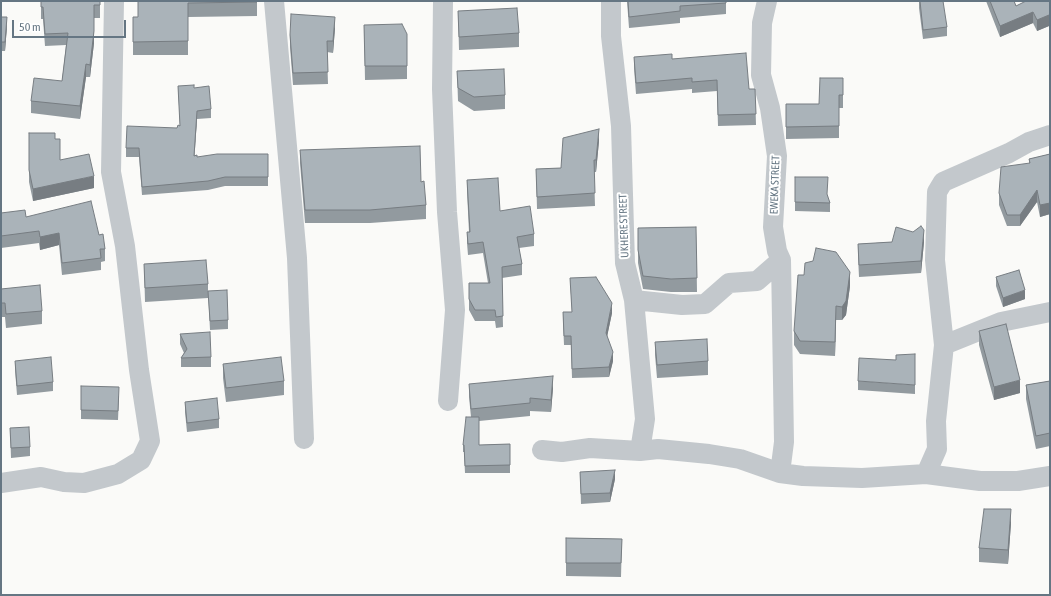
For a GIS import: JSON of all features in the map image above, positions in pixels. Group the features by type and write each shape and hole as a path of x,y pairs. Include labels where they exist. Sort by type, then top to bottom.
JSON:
{"street":[{"path":"1,483 41,477 64,482 84,483 118,474 141,460 150,441 139,370 125,246 111,172 114,1"},
{"path":"274,1 297,258 304,439"},
{"path":"443,1 442,97 447,212 455,310 448,401"},
{"name":"UKHERE STREET","path":"611,1 611,36 621,126 625,263 634,300 646,419 640,451"},
{"name":"EWEKA STREET","path":"767,1 762,23 761,75 770,108 777,156 773,227 777,251 781,260 784,442 780,473"},
{"path":"926,474 937,449 936,421 944,345 935,260 938,192 943,182 1009,153 1029,142 1050,136"},
{"path":"634,300 682,305 705,304 728,284 758,281 781,260"},
{"path":"944,345 1001,322 1050,312"},
{"path":"542,450 562,452 590,448 640,451 658,450 740,459 780,473 803,476 862,478 926,474 980,481 1018,481 1050,476"}],"building":[{"path":"41,1 100,1 100,5 94,5 94,31 90,65 86,64 80,106 31,101 34,78 62,81 68,33 45,34 43,7 41,7"},
{"path":"138,1 257,2 188,3 188,41 133,42 133,17 138,17"},
{"path":"628,1 726,1 726,3 680,6 680,11 629,17"},
{"path":"920,1 943,1 947,27 923,30"},
{"path":"990,1 1014,1 1016,6 1026,1 1050,1 1050,18 1049,15 1037,20 1033,12 1000,26"},
{"path":"517,8 519,33 459,37 458,11"},
{"path":"291,14 335,17 333,41 327,41 328,72 293,73 290,35"},
{"path":"1,17 7,17 5,42 1,42"},
{"path":"402,24 407,34 407,66 365,66 364,25"},
{"path":"746,53 749,89 755,89 756,114 718,115 717,80 692,82 692,78 636,83 634,57 672,54 672,59"},
{"path":"504,69 505,95 474,97 458,88 457,71"},
{"path":"820,78 843,78 843,95 839,95 839,126 786,127 786,104 819,104"},
{"path":"194,85 194,88 209,86 211,109 197,111 194,156 197,155 197,157 217,154 268,154 268,177 225,177 208,181 142,187 139,148 126,148 127,126 177,128 178,125 180,126 178,86"},
{"path":"599,129 596,160 594,160 595,193 537,197 536,169 561,168 563,138"},
{"path":"29,133 55,133 55,139 60,139 60,160 89,154 94,176 33,189 29,170"},
{"path":"420,146 421,182 424,181 426,205 370,210 305,210 300,150"},
{"path":"1050,154 1050,203 1040,205 1037,190 1020,215 1007,215 999,193 1001,167 1030,163 1029,159"},
{"path":"795,177 828,177 827,194 830,203 795,202"},
{"path":"498,178 500,211 530,206 534,234 517,237 522,264 502,267 503,316 496,317 495,310 475,310 469,299 469,283 490,283 483,242 468,244 467,232 470,232 467,180"},
{"path":"91,201 99,235 103,234 105,249 100,249 101,258 62,263 59,233 40,237 39,231 1,236 1,213 25,210 26,217"},
{"path":"921,226 924,230 921,261 859,265 858,244 892,242 896,227 913,232"},
{"path":"696,227 697,278 671,279 643,276 638,250 638,228"},
{"path":"816,248 836,252 850,272 846,301 842,307 836,306 835,342 800,341 794,331 798,275 804,275 805,263 813,261"},
{"path":"206,260 208,284 145,288 144,264"},
{"path":"1019,270 1025,290 1003,298 996,277"},
{"path":"596,277 612,303 606,333 613,352 609,367 572,369 571,336 564,336 563,312 572,312 570,278"},
{"path":"40,285 42,311 6,314 5,303 1,303 1,289"},
{"path":"227,290 228,320 210,321 208,291"},
{"path":"1006,324 1020,380 994,387 979,331"},
{"path":"210,332 211,357 181,358 187,349 180,334"},
{"path":"707,339 708,361 657,365 655,342"},
{"path":"915,354 915,385 858,381 859,358 896,360 896,355"},
{"path":"51,357 53,382 17,386 15,361"},
{"path":"281,357 284,381 226,388 223,364"},
{"path":"553,376 551,400 530,398 530,403 471,409 469,384"},
{"path":"1050,381 1050,433 1036,436 1026,385"},
{"path":"81,386 119,387 118,411 81,410"},
{"path":"217,398 219,419 187,423 185,402"},
{"path":"466,417 479,417 479,445 510,444 510,465 465,466 463,445"},
{"path":"29,427 30,447 11,448 10,428"},
{"path":"615,470 610,493 581,494 580,472"},
{"path":"984,509 1011,509 1008,550 979,548"},
{"path":"566,538 622,539 621,563 566,563"}]}
